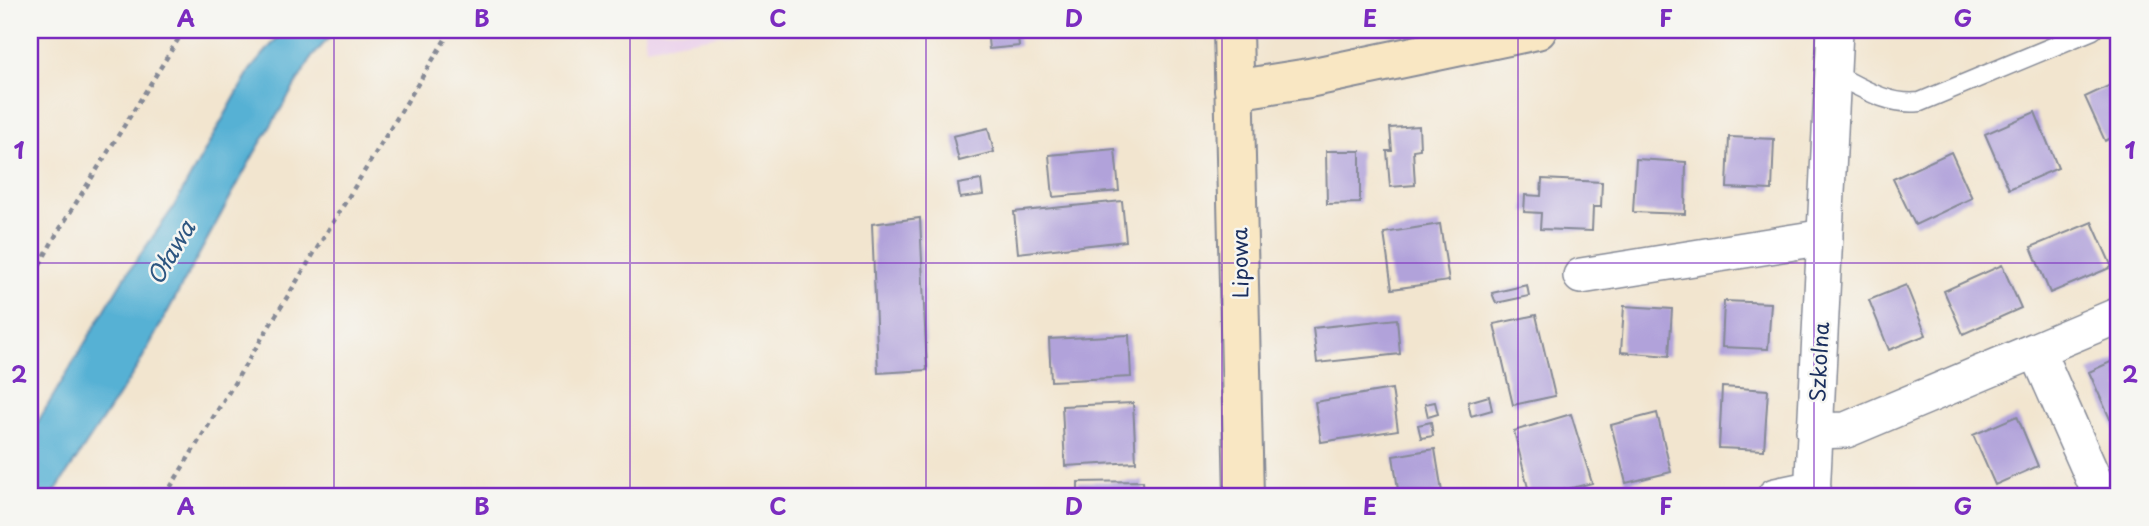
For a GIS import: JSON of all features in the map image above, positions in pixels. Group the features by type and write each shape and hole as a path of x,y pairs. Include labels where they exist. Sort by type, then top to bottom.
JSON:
{"street":[{"name":"Lipowa","path":"1233,30 1244,496"},
{"path":"1234,90 1309,78 1537,30"},
{"name":"Szkolna","path":"1774,496 1813,492 1835,30"},
{"path":"1581,276 1825,237"},
{"path":"1814,431 1846,430 2119,315"},
{"path":"2037,351 2101,496"}],"lane":[{"path":"1832,73 1879,97 1904,104 1920,102 2094,30"}],"path":[{"path":"30,282 184,30"},
{"path":"165,496 451,30"}],"shaded area":[{"path":"644,30 748,30 646,48"}],"water":[{"name":"Oława","path":"284,30 336,30 312,57 254,154 138,366 52,496 30,496 30,435 122,281 173,208 250,70"}],"building":[{"path":"987,30 1017,30 1019,46 989,49"},
{"path":"1043,30 1103,30 1103,36 1043,39"},
{"path":"2119,81 2119,134 2105,141 2085,97"},
{"path":"2035,112 2058,168 2009,189 1985,134"},
{"path":"1419,126 1420,149 1413,150 1415,185 1390,187 1387,151 1392,151 1390,128"},
{"path":"988,128 994,152 959,161 953,136"},
{"path":"1729,137 1774,139 1772,190 1727,188"},
{"path":"1115,149 1119,191 1053,197 1049,155"},
{"path":"1326,151 1360,151 1360,203 1327,204"},
{"path":"1951,152 1972,198 1915,225 1893,179"},
{"path":"1636,159 1686,162 1685,214 1633,212"},
{"path":"1542,179 1602,182 1601,207 1593,207 1592,231 1540,229 1541,213 1524,212 1525,195 1541,196"},
{"path":"981,180 983,195 960,198 958,184"},
{"path":"1122,201 1126,241 1018,253 1014,212"},
{"path":"920,218 927,370 878,373 872,224"},
{"path":"2092,222 2112,267 2050,293 2031,247"},
{"path":"1440,224 1449,281 1392,289 1384,233"},
{"path":"2002,265 2021,308 1963,334 1944,291"},
{"path":"1527,285 1529,296 1496,303 1492,293"},
{"path":"1906,285 1926,335 1889,350 1869,300"},
{"path":"1724,301 1771,303 1768,349 1722,347"},
{"path":"1624,306 1672,309 1669,356 1621,352"},
{"path":"1536,315 1555,396 1513,405 1494,324"},
{"path":"1397,319 1400,354 1317,363 1313,328"},
{"path":"1129,335 1131,377 1051,381 1049,339"},
{"path":"2119,358 2119,439 2089,372"},
{"path":"1722,387 1768,390 1764,450 1719,448"},
{"path":"1392,389 1398,430 1321,442 1315,402"},
{"path":"1489,396 1492,410 1471,416 1468,402"},
{"path":"1435,402 1438,414 1428,417 1425,404"},
{"path":"1133,403 1136,462 1065,466 1062,406"},
{"path":"1657,413 1671,472 1626,483 1611,425"},
{"path":"1571,414 1592,483 1530,496 1514,431"},
{"path":"2017,416 2038,466 1995,485 1973,435"},
{"path":"1431,422 1433,436 1421,438 1418,425"},
{"path":"1435,449 1442,492 1399,496 1393,456"},
{"path":"1143,481 1144,496 1078,496 1078,482"}]}
